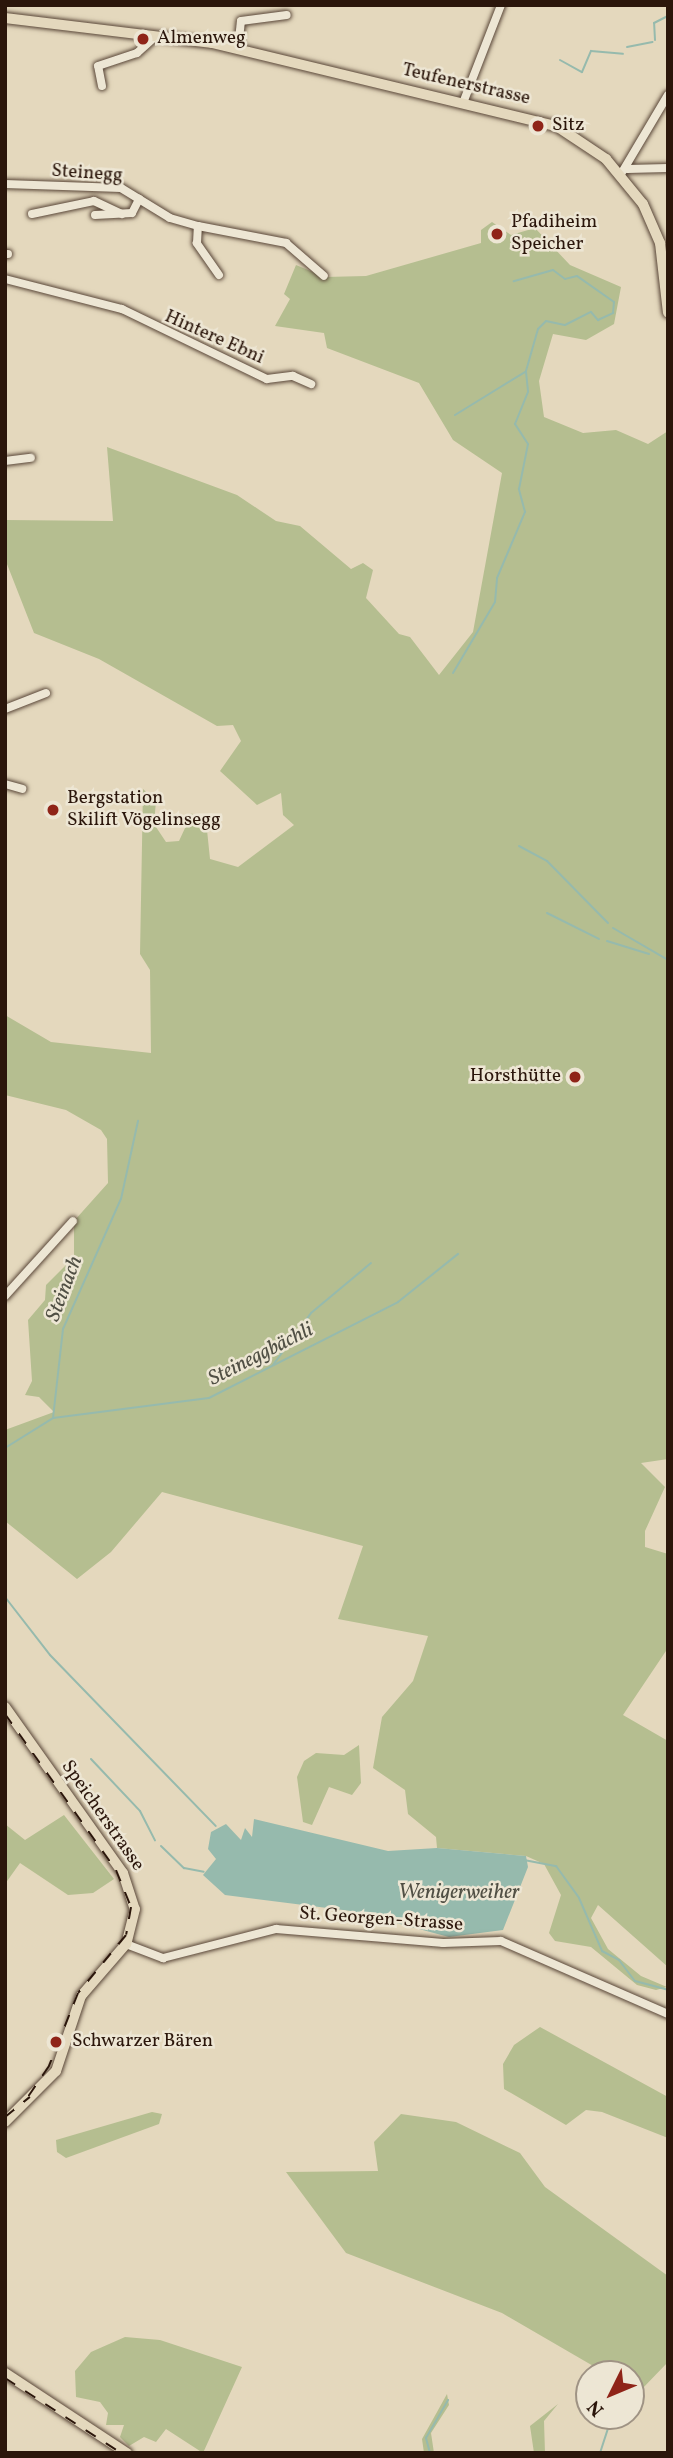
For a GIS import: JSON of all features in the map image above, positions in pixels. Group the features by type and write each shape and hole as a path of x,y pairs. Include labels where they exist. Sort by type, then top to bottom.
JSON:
{"main road":[{"name":"Teufenerstrasse","path":"5,18 238,49 558,127 624,172 657,231 668,313"},
{"name":"Speicherstrasse","path":"5,1707 127,1880 135,1909 125,1944 81,1996 50,2080 5,2122"},
{"path":"5,2373 127,2453"}],"street":[{"path":"463,103 500,5"},
{"path":"238,49 241,21 287,15"},
{"path":"102,86 98,66 137,52 156,36"},
{"path":"624,172 668,95"},
{"path":"624,172 668,168"},
{"name":"Steinegg","path":"5,184 121,188 198,226 286,243 324,276"},
{"path":"95,215 136,211 139,199"},
{"path":"32,214 94,201 122,214"},
{"path":"198,226 197,243 219,275"},
{"name":"Hintere Ebni","path":"5,279 80,297 267,379 293,376 311,384"},
{"path":"5,461 30,458"},
{"path":"5,709 46,693"},
{"path":"5,784 22,789"},
{"path":"5,1296 73,1221"},
{"name":"St. Georgen-Strasse","path":"125,1944 163,1958 276,1928 443,1943 501,1941 668,2014"}],"green space":[{"path":"492,222 511,235 535,228 570,265 621,287 614,324 586,340 553,334 539,381 544,417 583,433 616,430 648,444 668,431 668,1459 641,1463 665,1487 645,1531 645,1547 668,1554 668,1648 623,1715 668,1741 668,1967 598,1905 591,1918 608,1949 641,1976 667,1987 656,1990 637,1985 591,1947 555,1941 549,1933 561,1895 544,1864 526,1856 437,1848 436,1837 408,1814 405,1790 373,1768 382,1717 413,1681 428,1636 338,1619 363,1546 162,1492 111,1552 77,1579 5,1521 5,1430 54,1412 39,1397 25,1395 32,1381 28,1320 45,1300 46,1285 74,1257 74,1221 108,1183 107,1139 101,1130 66,1110 5,1095 5,1015 51,1042 151,1053 150,970 140,954 143,789 156,801 154,824 166,842 179,841 192,813 197,827 207,830 210,859 238,867 294,825 283,815 281,793 257,805 220,771 241,741 233,725 217,726 99,659 34,633 5,559 5,520 113,521 107,447 237,495 276,521 300,526 351,569 363,563 373,570 366,598 399,634 410,637 439,675 473,632 502,473 453,440 419,383 327,348 324,333 275,326 290,299 284,294 296,265 325,277 366,276 481,243 481,230"},
{"path":"359,1745 361,1783 352,1795 329,1787 312,1825 303,1822 297,1777 304,1761 316,1753 344,1755"},
{"path":"64,1815 114,1879 93,1893 68,1895 20,1863 5,1884 5,1824 25,1840"},
{"path":"540,2027 668,2097 668,2138 602,2112 586,2110 566,2125 504,2089 503,2064 514,2045"},
{"path":"152,2112 162,2114 159,2124 66,2158 57,2152 56,2140"},
{"path":"401,2114 456,2122 520,2153 545,2187 668,2276 668,2362 645,2386 645,2360 583,2360 502,2313 346,2253 286,2172 378,2171 374,2142"},
{"path":"125,2337 160,2340 242,2367 203,2453 166,2429 156,2442 144,2437 129,2446 120,2437 124,2425 106,2425 108,2413 100,2402 76,2397 75,2371 91,2352"},
{"path":"447,2394 449,2405 431,2433 434,2453 424,2453 422,2439"},
{"path":"558,2404 544,2421 545,2453 534,2453 530,2426"}],"water":[{"name":"Wenigerweiher","path":"254,1819 388,1851 437,1848 526,1856 528,1867 503,1930 449,1937 351,1911 225,1895 203,1875 216,1859 208,1849 211,1832 226,1824 241,1840 245,1828 252,1837"}],"waterway":[{"path":"655,40 654,23 668,16"},
{"path":"627,47 653,42"},
{"path":"560,60 582,72 591,51 623,54"},
{"path":"453,673 495,602 497,578 525,512 519,489 528,444 515,424 528,391 526,371 538,329 546,321 565,325 591,312 598,320 613,313 614,302 577,276 565,279 553,270 514,281"},
{"path":"455,415 525,372"},
{"path":"519,846 547,861 608,923"},
{"path":"547,913 599,939"},
{"path":"613,928 668,960"},
{"path":"607,941 649,954"},
{"name":"Steinach","path":"5,1448 53,1418 63,1329 121,1199 138,1121"},
{"name":"Steineggbächli","path":"53,1418 209,1398 398,1302 458,1254"},
{"path":"273,1365 311,1313 371,1263"},
{"name":"Steinach","path":"5,1597 50,1655 216,1826"},
{"path":"91,1759 140,1811 155,1840"},
{"path":"161,1846 184,1868 204,1872"},
{"name":"Steinach","path":"524,1860 556,1866 579,1898 602,1951 619,1960 635,1981 668,1990"},
{"path":"430,2453 426,2438 448,2400"},
{"path":"600,2453 608,2430"}],"railway":[{"path":"5,1714 116,1870 131,1907 126,1935 78,1993 49,2066 23,2104"},
{"path":"5,2117 30,2097"},
{"path":"5,2378 121,2453"}],"place":[{"name":"Almenweg","path":"143,39"},
{"name":"Sitz","path":"538,126"},
{"name":"Pfadiheim Speicher","path":"497,234"},
{"name":"Bergstation Skilift Vögelinsegg","path":"53,810"},
{"name":"Horsthütte","path":"575,1077"},
{"name":"Schwarzer Bären","path":"56,2042"}]}
